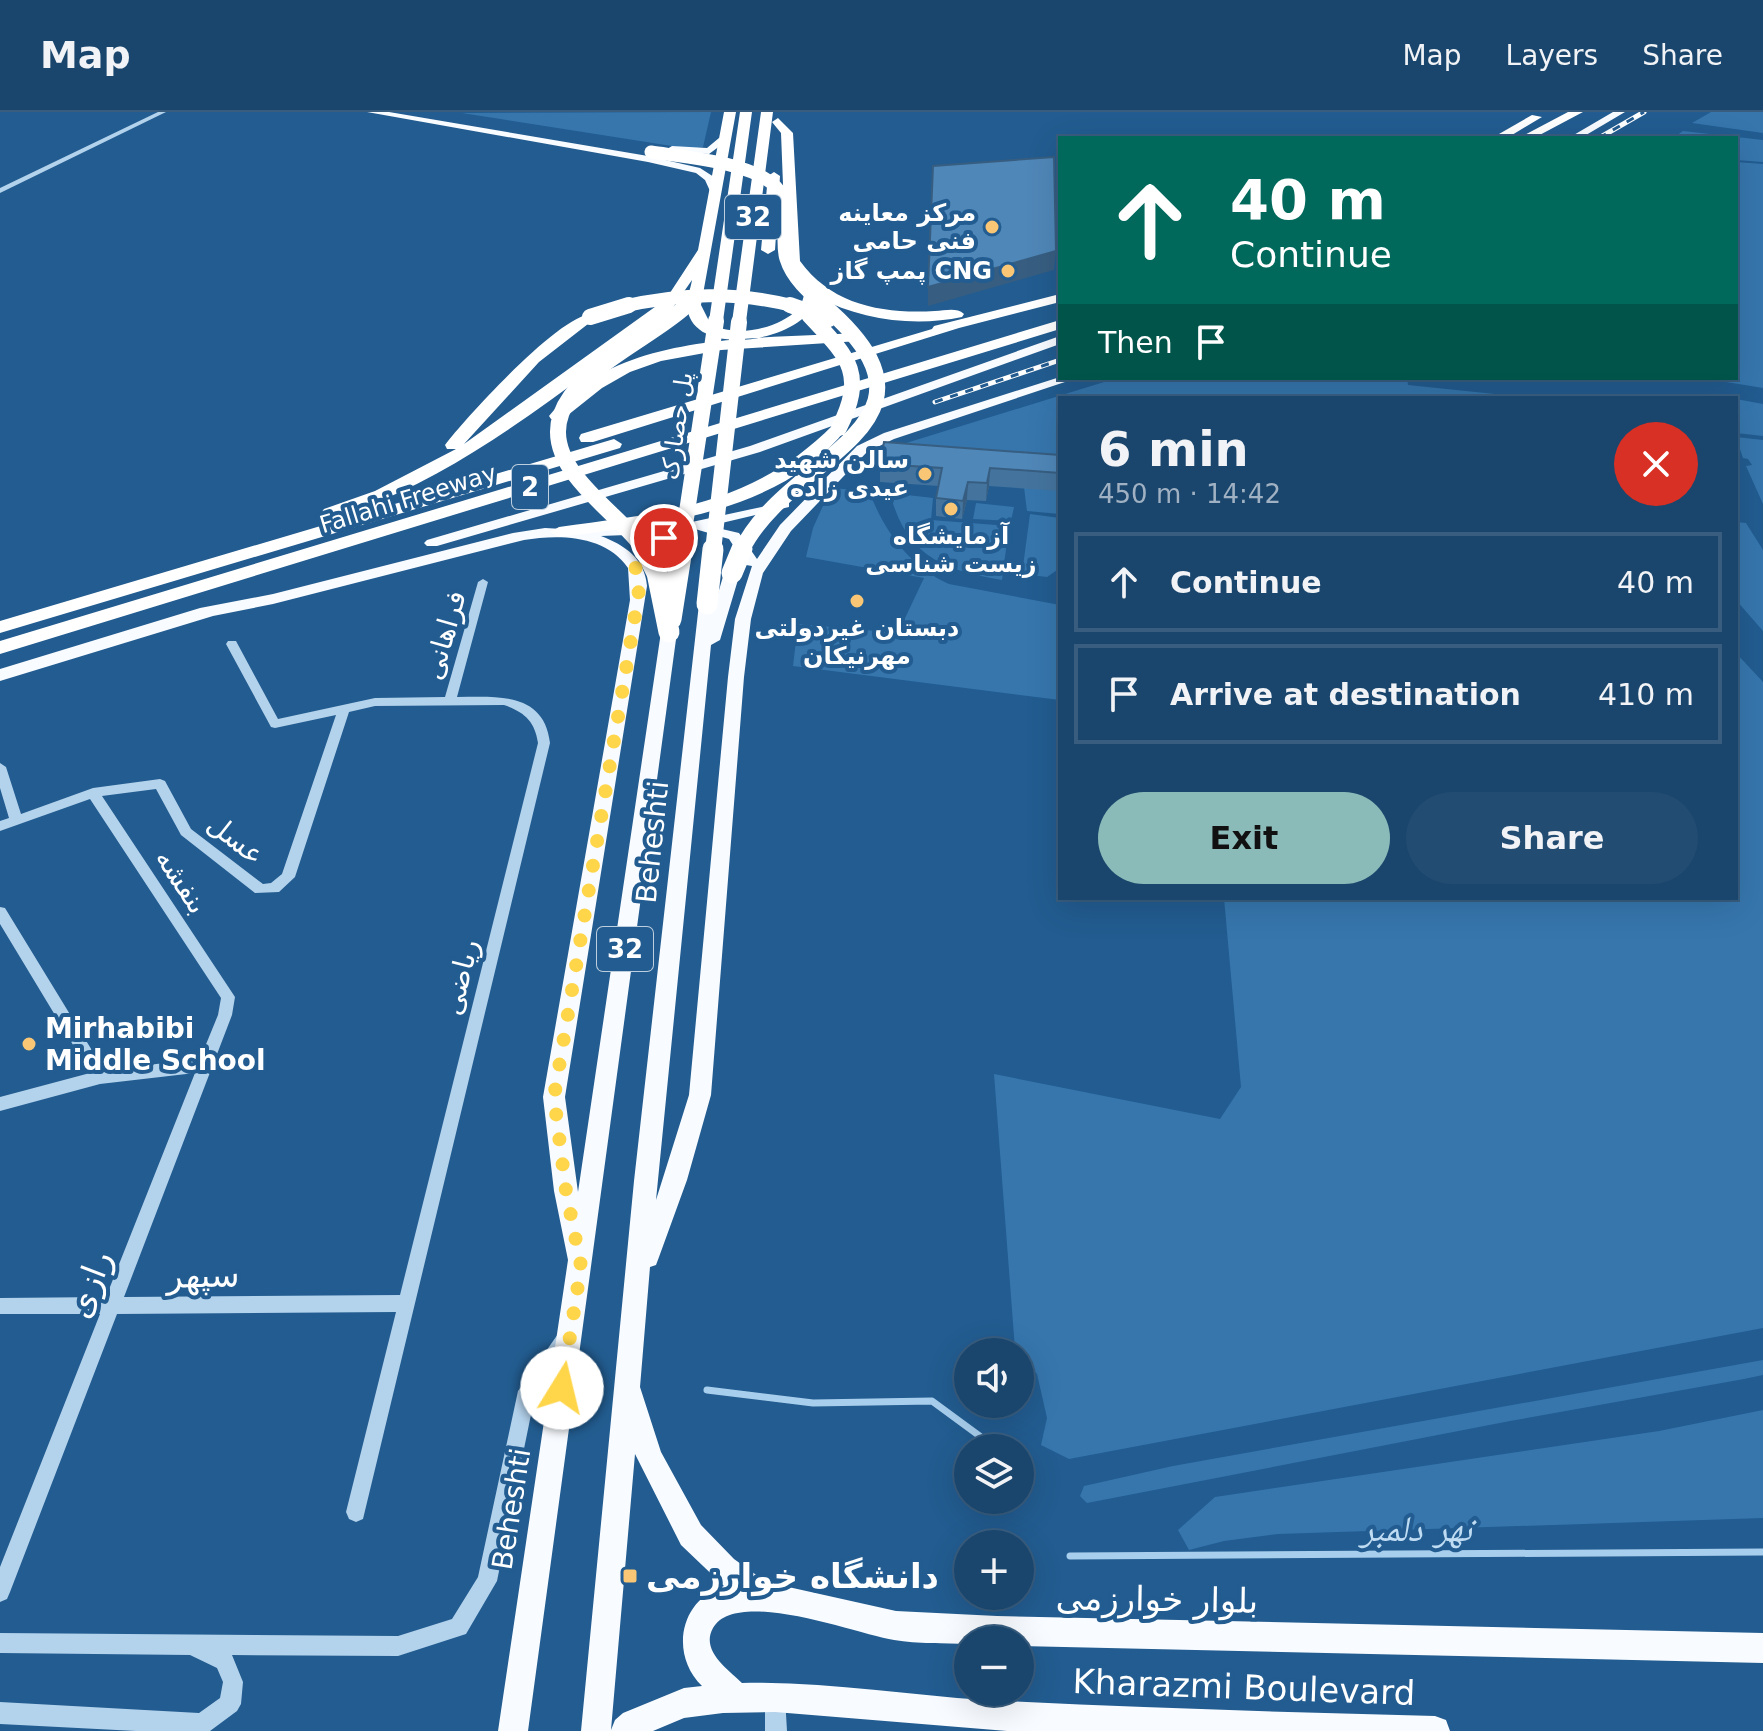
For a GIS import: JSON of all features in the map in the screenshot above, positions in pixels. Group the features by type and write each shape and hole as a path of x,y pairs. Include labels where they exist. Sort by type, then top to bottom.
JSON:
{"highway":[{"path":"669,632 652,558 629,527 581,484 568,466 558,446 557,417 585,379 660,328 692,300 699,281 730,112"},
{"name":"پل حصارک","path":"669,632 746,112"},
{"path":"1502,136 1546,112"},
{"path":"1529,136 1577,112"},
{"path":"559,532 675,515 725,502 780,478 824,445 839,428 854,394 853,368 836,342 780,282 768,250 775,115"},
{"path":"775,115 787,133 793,261 812,286 850,308 922,318 1035,305"},
{"name":"پل حصارک","path":"707,604 739,322 775,115"},
{"path":"651,151 733,168 777,186 783,195 782,241 786,261 797,280 869,352 878,371 879,393 873,409 851,440 793,487 757,522 746,537 732,573"},
{"path":"0,613 209,552 381,495 453,459 664,310 686,283 693,263 704,251"},
{"path":"692,300 695,317 708,331 744,334 776,326 804,312 811,299 812,286"},
{"path":"381,495 444,454 536,353 560,334 590,317 650,299 709,294 755,297 790,305 846,326"},
{"path":"150,583 244,548 636,422 1058,299"},
{"name":"Fallahi Freeway","path":"0,627 1058,310"},
{"name":"Fallahi Freeway","path":"0,648 1058,325"},
{"path":"557,417 596,385 622,371 686,351 952,328"}],"main road":[{"path":"372,112 651,151 715,150 723,140"},
{"path":"407,112 651,151 680,166 705,174 714,189"},
{"path":"426,112 602,139"},
{"path":"1577,136 1620,112"},
{"path":"680,166 677,158 692,152"},
{"path":"0,675 755,449 1058,341"},
{"path":"637,1283 675,1180 700,1095 736,677 743,619 755,573 785,528 818,491 873,441 1064,380"},
{"path":"206,612 262,604 451,551 533,533 651,532 690,527 778,506 818,491"},
{"path":"635,566 657,541 704,529 734,536 755,573"},
{"path":"559,532 600,540 635,566 640,582 554,1097 566,1191 581,1266"},
{"path":"701,674 732,573"},
{"name":"Beheshti","path":"637,1283 707,604"},
{"name":"Beheshti","path":"513,1731 669,632"},
{"name":"32","path":"596,1731 637,1283"},
{"name":"بلوار خوارزمی","path":"627,1386 649,1457 691,1535 724,1569 760,1595 896,1626 1763,1648"},
{"path":"737,1698 702,1665 695,1640 701,1619 721,1601 760,1595"},
{"name":"Kharazmi Boulevard","path":"626,1731 634,1724 684,1703 775,1697 958,1722 1145,1728 1435,1731"}],"street":[{"path":"0,191 163,112"},
{"name":"فراهانی","path":"450,701 483,582"},
{"name":"ریاضی","path":"232,644 275,724 375,702 505,701 523,707 536,716 543,728 544,743 356,1512"},
{"name":"عسل","path":"93,793 160,784 186,832 260,889 274,888 288,877 345,707"},
{"path":"0,767 16,820"},
{"path":"0,826 93,793"},
{"name":"بنفشه","path":"93,793 228,997"},
{"path":"0,912 100,1077"},
{"name":"رازی","path":"0,1592 206,1065 225,1015 228,997"},
{"path":"0,1104 100,1077 206,1065"},
{"name":"سپهر","path":"0,1306 407,1303"},
{"path":"0,1643 398,1646 459,1627 487,1581 527,1391 571,1330"},
{"path":"0,1713 202,1724 230,1704 233,1682 224,1661 190,1644"},
{"path":"775,1697 776,1731"}],"shaded area":[{"path":"711,112 703,147 691,149 462,113"},
{"path":"1711,112 1763,112 1763,133 1692,123"},
{"path":"1683,131 1727,136 1676,136"},
{"path":"1738,137 1763,140 1763,162 1738,160"},
{"path":"1738,162 1763,164 1763,388 1714,380 1738,380"},
{"path":"1111,380 1407,380 1408,385 1514,396 1059,396"},
{"path":"1058,396 1058,462 890,448"},
{"path":"1738,399 1763,404 1763,436 1738,433"},
{"path":"1738,437 1763,440 1763,504 1746,466 1752,465 1743,458"},
{"path":"1024,487 1058,490 1058,514 1027,511"},
{"path":"831,488 869,491 882,520 900,546 935,576 949,584 1058,605 1058,700 793,666 798,624 898,633 924,578 806,557 813,528"},
{"path":"890,493 933,498 931,520 1009,526 1002,580 945,565 917,546 906,532"},
{"path":"976,503 1014,507 1011,521 973,519"},
{"path":"1030,514 1058,518 1058,569 1047,577 1022,574"},
{"path":"1738,522 1746,523 1763,550 1763,631 1738,602"},
{"path":"1738,655 1763,682 1763,1328 1069,1459 1041,1445 1047,1418 1034,1371 1034,1338 1014,1338 994,1074 1220,1119 1241,1087 1224,900 1738,900"},
{"path":"1763,1360 1763,1375 1744,1379 1087,1503 1080,1496 1084,1486 1173,1466"},
{"path":"1763,1410 1763,1518 1278,1534 1224,1541 1189,1550 1178,1530 1215,1497 1659,1431"}],"building":[{"name":"مرکز معاینه فنی حامی","path":"1054,157 1056,251 928,287 933,166"},
{"path":"884,442 1058,455 1058,473 990,468 987,483 968,482 963,501 936,498 942,468 880,464"}],"waterway":[{"path":"707,1390 813,1403 932,1401 977,1434"},
{"name":"نهر دلمبر","path":"1070,1556 1763,1552"}],"railway":[{"path":"1602,136 1644,112"},
{"path":"935,402 1058,361"}],"place":[{"name":"مرکز معاینه فنی حامی","path":"992,227"},
{"name":"پمپ گاز CNG","path":"1008,271"},
{"name":"سالن شهید عیدی زاده","path":"925,474"},
{"name":"آزمایشگاه زیست شناسی","path":"951,509"},
{"name":"دبستان غیردولتی مهرنیکان","path":"857,601"},
{"name":"Mirhabibi Middle School","path":"29,1044"},
{"name":"دانشگاه خوارزمی","path":"630,1576"}],"route":[{"path":"562,1388 581,1266 566,1191 554,1097 637,604 640,582 635,566 648,548 664,538"}]}
